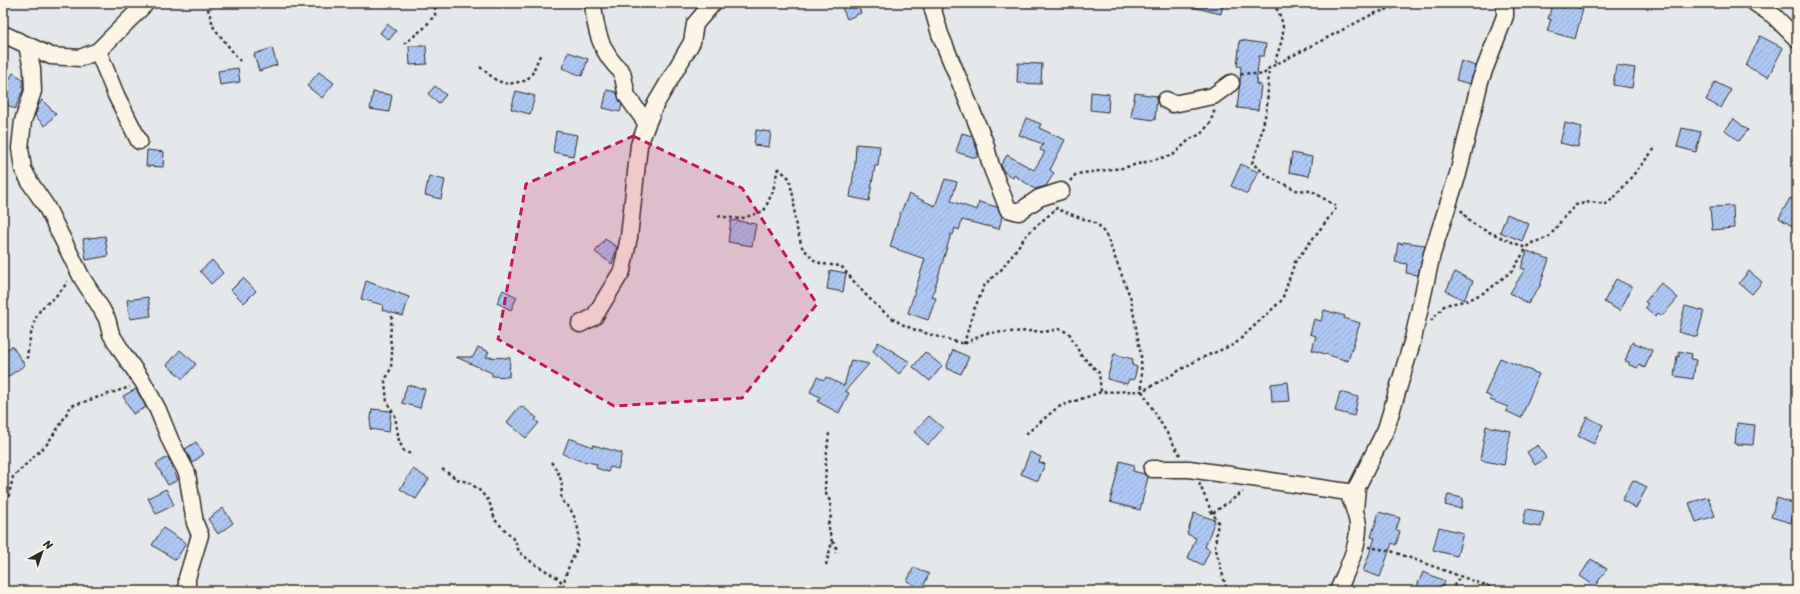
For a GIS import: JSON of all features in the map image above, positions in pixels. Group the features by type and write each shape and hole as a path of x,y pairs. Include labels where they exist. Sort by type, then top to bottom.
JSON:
{"street":[{"path":"3,34 51,56 80,58 98,51 146,3"},
{"path":"593,3 595,26 602,46 612,64 622,72 627,96 647,124"},
{"path":"580,324 594,317 622,271 629,237 639,145 655,105 692,42 695,24 713,3"},
{"path":"931,3 940,34 985,143 991,166 1008,209 1019,212 1039,198 1061,191"},
{"path":"1355,510 1357,487 1386,429 1413,339 1432,254 1458,174 1480,81 1505,16 1505,3"},
{"path":"1754,3 1774,16 1797,39"},
{"path":"27,46 32,68 33,91 23,121 20,148 23,169 46,206 74,261 104,313 111,334 143,382 158,410 171,442 187,473 195,523 200,535 187,578 187,591"},
{"path":"98,51 116,95 139,141"},
{"path":"1166,100 1173,104 1213,96 1231,83"},
{"path":"1152,469 1191,470 1348,492 1355,510 1358,526 1356,544 1338,591"}],"path":[{"path":"206,3 214,28 240,61"},
{"path":"404,44 424,28 435,15 435,3"},
{"path":"1273,3 1280,14 1284,30 1274,65"},
{"path":"1231,83 1244,73 1263,75 1268,68 1373,14 1406,3"},
{"path":"480,67 497,81 508,84 524,81 531,76 541,53"},
{"path":"1026,434 1058,407 1101,392 1142,391 1197,360 1235,344 1282,300 1295,262 1337,207 1312,191 1296,190 1269,177 1252,163 1258,148 1267,107 1268,68"},
{"path":"964,344 973,312 986,284 1001,270 1028,233 1056,209 1061,191 1076,174 1122,168 1174,155 1190,139 1201,134 1210,123 1216,108"},
{"path":"1428,324 1445,305 1469,300 1487,291 1513,270 1529,244 1549,237 1564,217 1576,205 1590,202 1606,204 1615,197 1656,147"},
{"path":"718,216 740,219 764,211 773,191 778,168 789,178 794,200 795,222 802,247 814,260 822,264 841,266 858,286 883,311 912,329 964,344 985,333 1044,332 1059,329 1069,333 1081,355 1099,373 1101,392"},
{"path":"1449,203 1461,209 1469,221 1482,229 1526,248"},
{"path":"1056,209 1098,224 1107,237 1131,299 1141,356 1142,391 1191,470 1212,513 1218,521 1215,546 1227,591"},
{"path":"27,359 29,340 40,310 66,284 74,261"},
{"path":"392,316 390,337 392,360 391,368 385,381 386,402 395,416 399,441 404,450 413,456"},
{"path":"3,520 13,477 47,444 60,426 71,406 109,395 143,382"},
{"path":"826,565 832,542 828,524 831,516 830,501 825,492 826,459 829,433"},
{"path":"551,462 559,473 562,486 562,500 574,516 579,530 578,543 564,578 564,591"},
{"path":"442,469 457,479 470,483 479,490 489,502 495,520 511,536 516,543 519,552 532,563 558,578 564,585"},
{"path":"1212,513 1260,480"},
{"path":"832,542 836,545 836,553"},
{"path":"1356,544 1391,551 1501,591"},
{"path":"1450,591 1460,577"}],"highlighted area":[{"path":"633,136 742,188 817,304 742,398 614,406 498,339 526,184"}],"building":[{"path":"840,3 857,3 861,13 847,19"},
{"path":"1193,3 1223,3 1221,14 1192,7"},
{"path":"1552,5 1565,8 1566,5 1583,9 1575,39 1547,31 1551,19 1548,19"},
{"path":"387,24 396,31 389,40 380,33"},
{"path":"1760,36 1783,48 1768,77 1746,66"},
{"path":"1240,40 1266,44 1264,56 1259,56 1256,84 1261,85 1258,110 1237,108 1241,67 1237,66"},
{"path":"409,46 426,46 427,64 410,65"},
{"path":"272,48 277,65 259,71 254,54"},
{"path":"568,52 588,59 582,76 562,68"},
{"path":"1461,61 1476,66 1470,84 1456,80"},
{"path":"1018,63 1042,64 1041,84 1017,83"},
{"path":"1616,65 1635,68 1632,88 1613,85"},
{"path":"238,68 240,82 220,85 218,71"},
{"path":"319,72 334,83 322,98 307,86"},
{"path":"13,73 23,79 23,90 15,109 3,103 3,90"},
{"path":"1715,82 1731,90 1721,108 1706,100"},
{"path":"435,86 446,95 439,103 428,94"},
{"path":"607,90 616,92 622,105 620,112 603,108"},
{"path":"516,91 535,96 530,114 511,109"},
{"path":"373,92 392,95 389,112 370,109"},
{"path":"1091,92 1109,94 1108,112 1090,110"},
{"path":"1135,93 1157,96 1155,120 1131,117"},
{"path":"42,100 56,114 45,126 35,116"},
{"path":"1026,118 1041,124 1039,128 1065,140 1050,170 1054,173 1046,186 1035,189 1014,175 1013,178 1004,172 1001,165 1007,155 1034,170 1045,152 1040,150 1043,144 1019,135"},
{"path":"1734,119 1748,130 1739,141 1725,130"},
{"path":"1565,123 1582,127 1578,147 1560,143"},
{"path":"1682,128 1701,132 1696,152 1677,147"},
{"path":"756,130 771,132 769,147 754,145"},
{"path":"556,131 577,135 573,156 553,152"},
{"path":"962,133 972,136 978,152 976,158 956,152"},
{"path":"856,144 880,146 878,166 875,166 869,201 850,197 855,164"},
{"path":"147,150 164,152 163,167 146,166"},
{"path":"1292,153 1312,157 1309,176 1289,172"},
{"path":"1241,164 1258,172 1247,194 1231,186"},
{"path":"429,176 445,180 441,199 425,195"},
{"path":"945,179 957,182 951,201 977,210 979,202 997,207 1002,217 999,229 962,220 959,230 955,228 953,235 951,234 932,297 936,298 928,320 908,313 925,259 890,247 900,214 909,194 935,206"},
{"path":"1790,198 1797,202 1797,229 1779,218"},
{"path":"1733,206 1734,228 1712,230 1710,207"},
{"path":"1507,214 1529,224 1522,241 1500,232"},
{"path":"731,220 756,224 752,246 728,242"},
{"path":"105,236 108,256 86,260 83,239"},
{"path":"605,239 617,247 612,264 595,252"},
{"path":"1403,242 1425,245 1418,275 1406,273 1407,264 1395,262 1398,243 1403,244"},
{"path":"1527,251 1549,259 1540,286 1528,304 1510,293 1525,269 1521,268"},
{"path":"212,260 223,273 211,284 200,271"},
{"path":"830,270 846,273 843,292 827,289"},
{"path":"1749,271 1762,282 1752,294 1739,283"},
{"path":"1455,272 1473,281 1464,300 1446,291"},
{"path":"243,278 256,291 244,303 231,290"},
{"path":"1616,279 1632,287 1620,311 1604,302"},
{"path":"366,281 409,297 403,316 382,310 383,305 361,299"},
{"path":"1661,283 1678,298 1662,316 1658,313 1655,316 1645,307 1648,304 1645,302"},
{"path":"503,290 517,297 511,310 497,303"},
{"path":"148,297 151,316 130,319 127,300"},
{"path":"1685,306 1704,311 1697,337 1678,332"},
{"path":"1324,310 1345,316 1344,318 1360,323 1348,361 1312,350 1316,336 1310,334 1314,319 1321,321"},
{"path":"878,342 910,362 899,374 873,351"},
{"path":"1632,342 1652,350 1645,368 1639,365 1638,368 1629,365 1629,362 1625,361"},
{"path":"12,346 25,365 3,380 3,352"},
{"path":"478,347 489,352 486,357 510,358 509,377 492,376 492,373 456,357 473,357"},
{"path":"180,350 196,364 183,379 167,365"},
{"path":"953,350 969,357 961,374 946,368"},
{"path":"1679,351 1692,354 1691,359 1696,360 1693,379 1674,376"},
{"path":"925,352 942,366 930,381 913,367"},
{"path":"1114,354 1133,359 1132,365 1137,367 1134,380 1129,379 1127,384 1107,379"},
{"path":"1500,358 1539,374 1521,418 1506,411 1508,407 1490,400 1491,397 1485,394"},
{"path":"851,360 869,364 845,391 849,393 839,413 818,402 820,397 810,392 817,377 824,380 826,377 844,386"},
{"path":"1288,382 1290,401 1272,402 1271,384"},
{"path":"407,385 425,389 420,408 402,403"},
{"path":"136,389 146,407 133,414 123,396"},
{"path":"1340,392 1358,397 1354,416 1335,411"},
{"path":"519,407 523,407 537,418 535,420 539,423 526,438 507,422"},
{"path":"372,409 391,411 389,432 370,429"},
{"path":"929,416 943,428 928,445 914,432"},
{"path":"1587,417 1603,425 1594,444 1578,436"},
{"path":"1737,423 1755,425 1753,445 1735,444"},
{"path":"1486,426 1511,431 1504,465 1480,460"},
{"path":"569,438 593,447 593,445 622,453 618,469 610,467 608,472 596,468 597,464 578,460 563,454"},
{"path":"196,442 204,454 192,463 185,449"},
{"path":"1538,445 1546,458 1535,465 1527,452"},
{"path":"1030,452 1041,457 1039,462 1045,464 1038,481 1021,474"},
{"path":"168,457 178,480 168,485 156,464"},
{"path":"1120,461 1134,465 1133,471 1144,474 1148,477 1140,510 1110,502"},
{"path":"413,469 429,479 416,499 400,489"},
{"path":"1633,480 1647,487 1636,508 1622,500"},
{"path":"166,489 174,505 156,514 148,498"},
{"path":"1448,495 1463,498 1461,509 1445,505"},
{"path":"1708,497 1715,516 1696,522 1689,503"},
{"path":"1777,498 1796,504 1791,523 1771,517"},
{"path":"223,508 233,523 218,534 208,519"},
{"path":"1526,509 1544,512 1541,527 1523,524"},
{"path":"1379,512 1400,518 1396,530 1400,531 1396,545 1392,543 1380,577 1363,571 1375,538 1371,537"},
{"path":"1194,513 1215,520 1205,547 1210,550 1203,565 1188,558 1196,538 1187,534"},
{"path":"1439,527 1463,533 1457,556 1433,550"},
{"path":"163,528 186,543 176,560 152,545"},
{"path":"1591,559 1607,569 1595,586 1580,576"},
{"path":"914,567 929,574 922,589 907,581"},
{"path":"1423,572 1445,581 1441,591 1415,591"}]}
